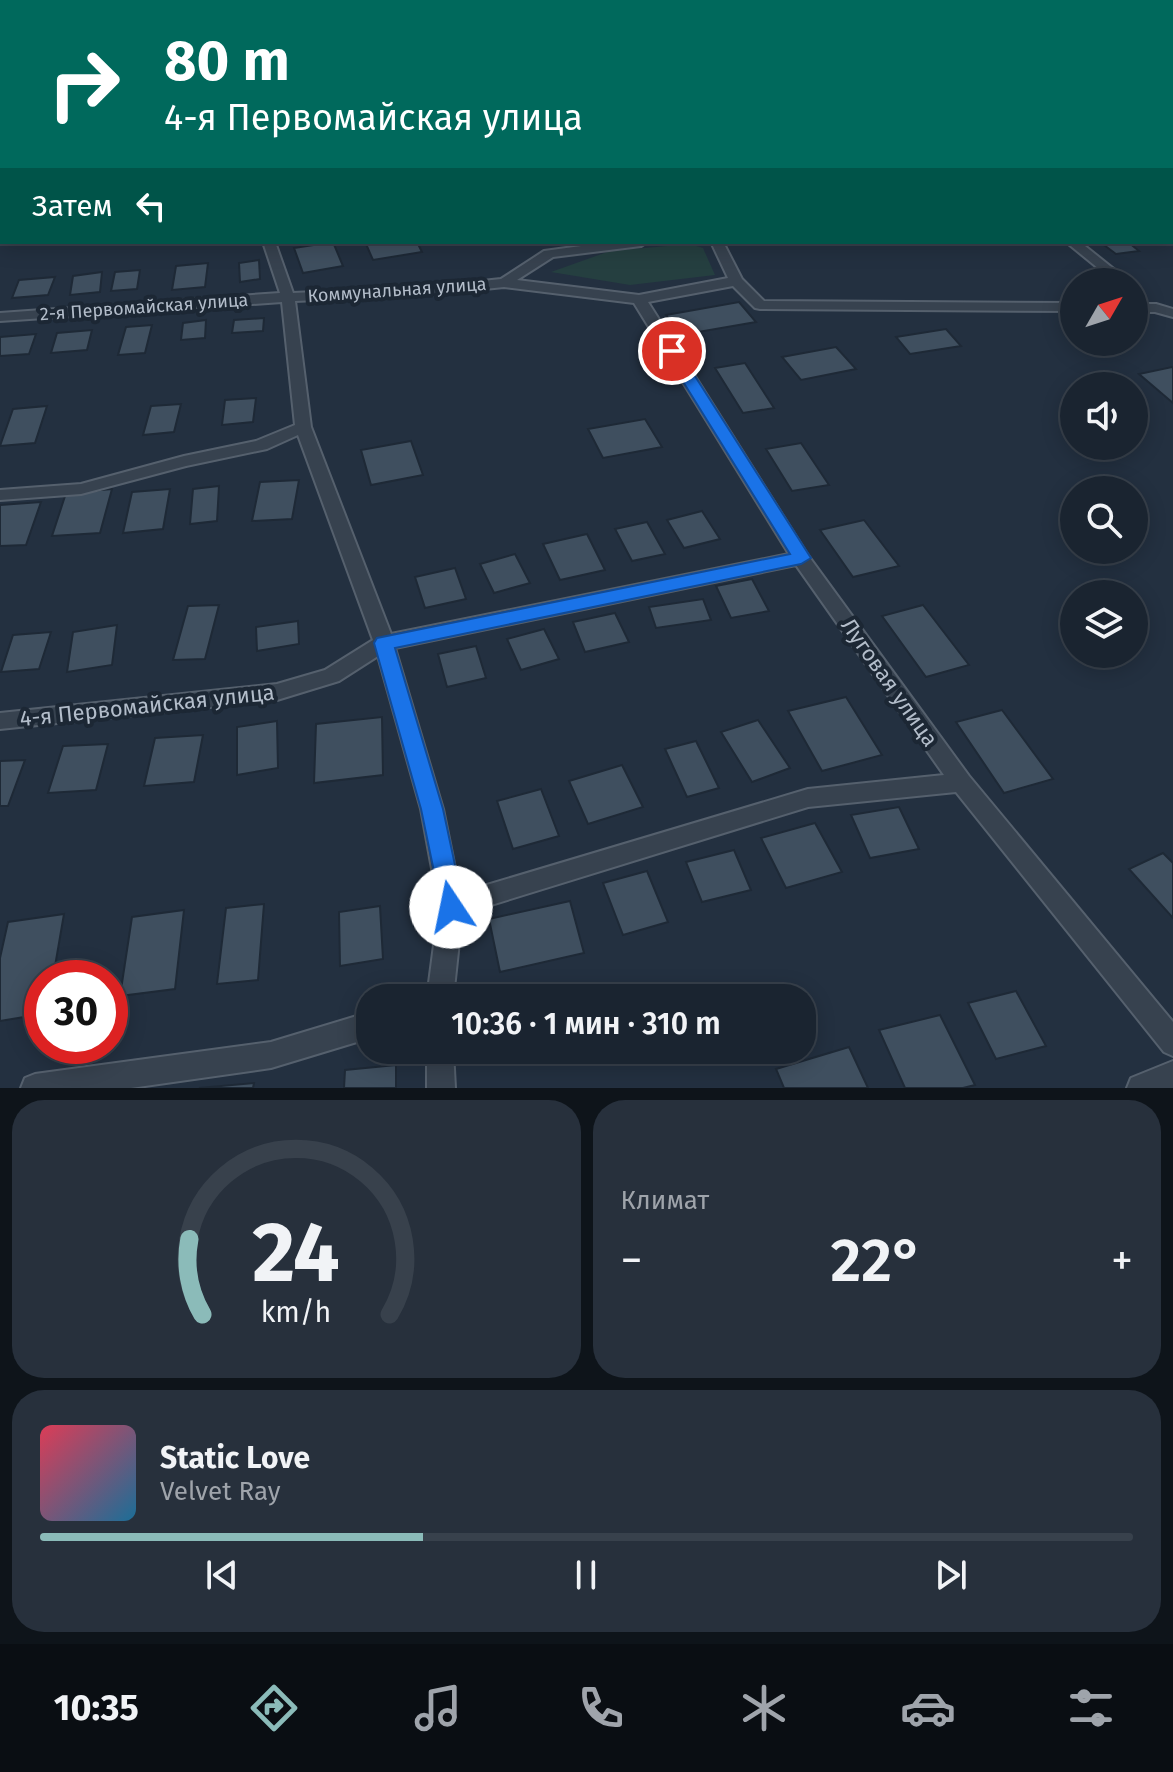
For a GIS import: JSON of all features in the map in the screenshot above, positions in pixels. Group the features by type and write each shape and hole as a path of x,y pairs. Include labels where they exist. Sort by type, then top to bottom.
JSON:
{"street":[{"path":"270,244 288,297 303,427 384,643 432,809 451,907 442,984"},
{"name":"Коммунальная улица","path":"288,297 426,291 504,283 544,248 609,244"},
{"path":"718,244 736,281 760,305 1060,307"},
{"path":"1075,244 1105,268"},
{"path":"504,283 639,299 736,281"},
{"name":"2-я Первомайская улица","path":"0,317 288,297"},
{"name":"Луговая улица","path":"639,299 801,558 961,782 1173,1043"},
{"path":"1148,302 1156,308"},
{"path":"1148,308 1173,313"},
{"path":"0,495 81,489 184,461 261,445 303,427"},
{"name":"4-я Первомайская улица","path":"0,721 277,692 332,676 384,643 801,558"},
{"path":"451,907 808,798 961,782"},
{"path":"35,1088 271,1055 356,1029"},
{"path":"440,1064 441,1088"},
{"path":"1141,1088 1173,1075"}],"green space":[{"path":"690,244 703,248 715,275 630,285 551,272 610,251"}],"building":[{"path":"334,244 343,266 303,273 294,248"},
{"path":"366,244 418,244 422,252 373,260"},
{"path":"1103,244 1130,244 1139,251 1116,254"},
{"path":"259,260 260,279 240,282 239,263"},
{"path":"208,263 205,287 172,290 176,266"},
{"path":"140,270 137,289 111,291 115,272"},
{"path":"102,272 100,292 70,295 73,276"},
{"path":"55,277 48,295 12,298 19,280"},
{"path":"739,302 756,322 681,335 666,315"},
{"path":"264,318 263,331 232,333 234,320"},
{"path":"206,320 205,338 181,340 183,323"},
{"path":"152,325 145,353 118,355 126,327"},
{"path":"946,329 961,346 910,354 896,337"},
{"path":"92,330 87,350 51,353 57,333"},
{"path":"36,334 29,354 0,356 0,337"},
{"path":"836,347 856,369 801,380 782,357"},
{"path":"745,363 774,408 743,413 715,368"},
{"path":"1173,368 1173,403 1148,382 1148,372"},
{"path":"256,398 253,422 222,425 225,400"},
{"path":"181,404 174,432 143,435 151,406"},
{"path":"47,406 35,443 0,446 13,409"},
{"path":"645,419 662,447 603,458 588,429"},
{"path":"411,441 423,475 371,485 361,450"},
{"path":"801,443 829,485 792,491 766,449"},
{"path":"299,480 292,519 252,521 260,482"},
{"path":"219,486 217,521 190,524 193,489"},
{"path":"112,489 100,533 52,536 66,493"},
{"path":"170,489 163,529 123,533 132,492"},
{"path":"41,502 26,545 0,546 0,505"},
{"path":"702,511 720,539 684,548 667,520"},
{"path":"864,520 899,566 853,577 820,530"},
{"path":"647,522 665,554 632,561 615,529"},
{"path":"587,534 605,570 560,580 543,544"},
{"path":"515,554 530,583 494,593 480,564"},
{"path":"455,568 466,599 425,608 415,577"},
{"path":"752,579 769,611 731,618 716,586"},
{"path":"703,599 711,620 656,628 649,607"},
{"path":"219,605 205,659 173,660 188,606"},
{"path":"923,605 969,665 926,677 882,616"},
{"path":"615,613 629,642 585,652 573,622"},
{"path":"298,621 299,644 257,651 256,627"},
{"path":"117,625 112,665 67,672 73,632"},
{"path":"544,629 559,659 521,670 507,639"},
{"path":"51,632 39,669 1,672 13,635"},
{"path":"476,646 486,678 447,687 438,654"},
{"path":"846,697 882,755 822,771 788,711"},
{"path":"1002,710 1053,779 1004,793 956,722"},
{"path":"382,717 383,775 314,783 316,724"},
{"path":"758,720 790,768 752,782 721,732"},
{"path":"277,721 278,768 237,775 237,727"},
{"path":"203,735 194,782 144,786 155,738"},
{"path":"696,741 719,788 687,797 665,749"},
{"path":"108,744 96,790 48,793 63,746"},
{"path":"25,760 8,806 0,806 0,761"},
{"path":"622,765 643,807 588,824 569,781"},
{"path":"541,789 559,836 513,849 497,801"},
{"path":"899,807 919,849 870,858 851,815"},
{"path":"815,823 842,872 786,888 761,838"},
{"path":"734,850 751,890 702,902 686,862"},
{"path":"1163,853 1173,863 1173,918 1129,869"},
{"path":"647,871 668,922 623,935 603,883"},
{"path":"570,901 584,953 500,972 489,919"},
{"path":"264,904 258,980 217,984 226,908"},
{"path":"380,906 383,959 340,966 339,912"},
{"path":"184,910 175,989 128,995 128,960 125,960 132,917"},
{"path":"64,914 56,960 24,960 24,1017 0,1021 0,958 8,922"},
{"path":"1016,991 1046,1046 996,1059 968,1003"},
{"path":"940,1015 975,1085 963,1088 905,1088 879,1030"},
{"path":"849,1047 868,1088 784,1088 776,1069 793,1064 816,1064 816,1057"},
{"path":"396,1065 396,1088 344,1088 345,1070"},
{"path":"254,1083 253,1088 199,1088"}],"route":[{"path":"451,907 432,809 384,643 801,558 672,351"}]}
